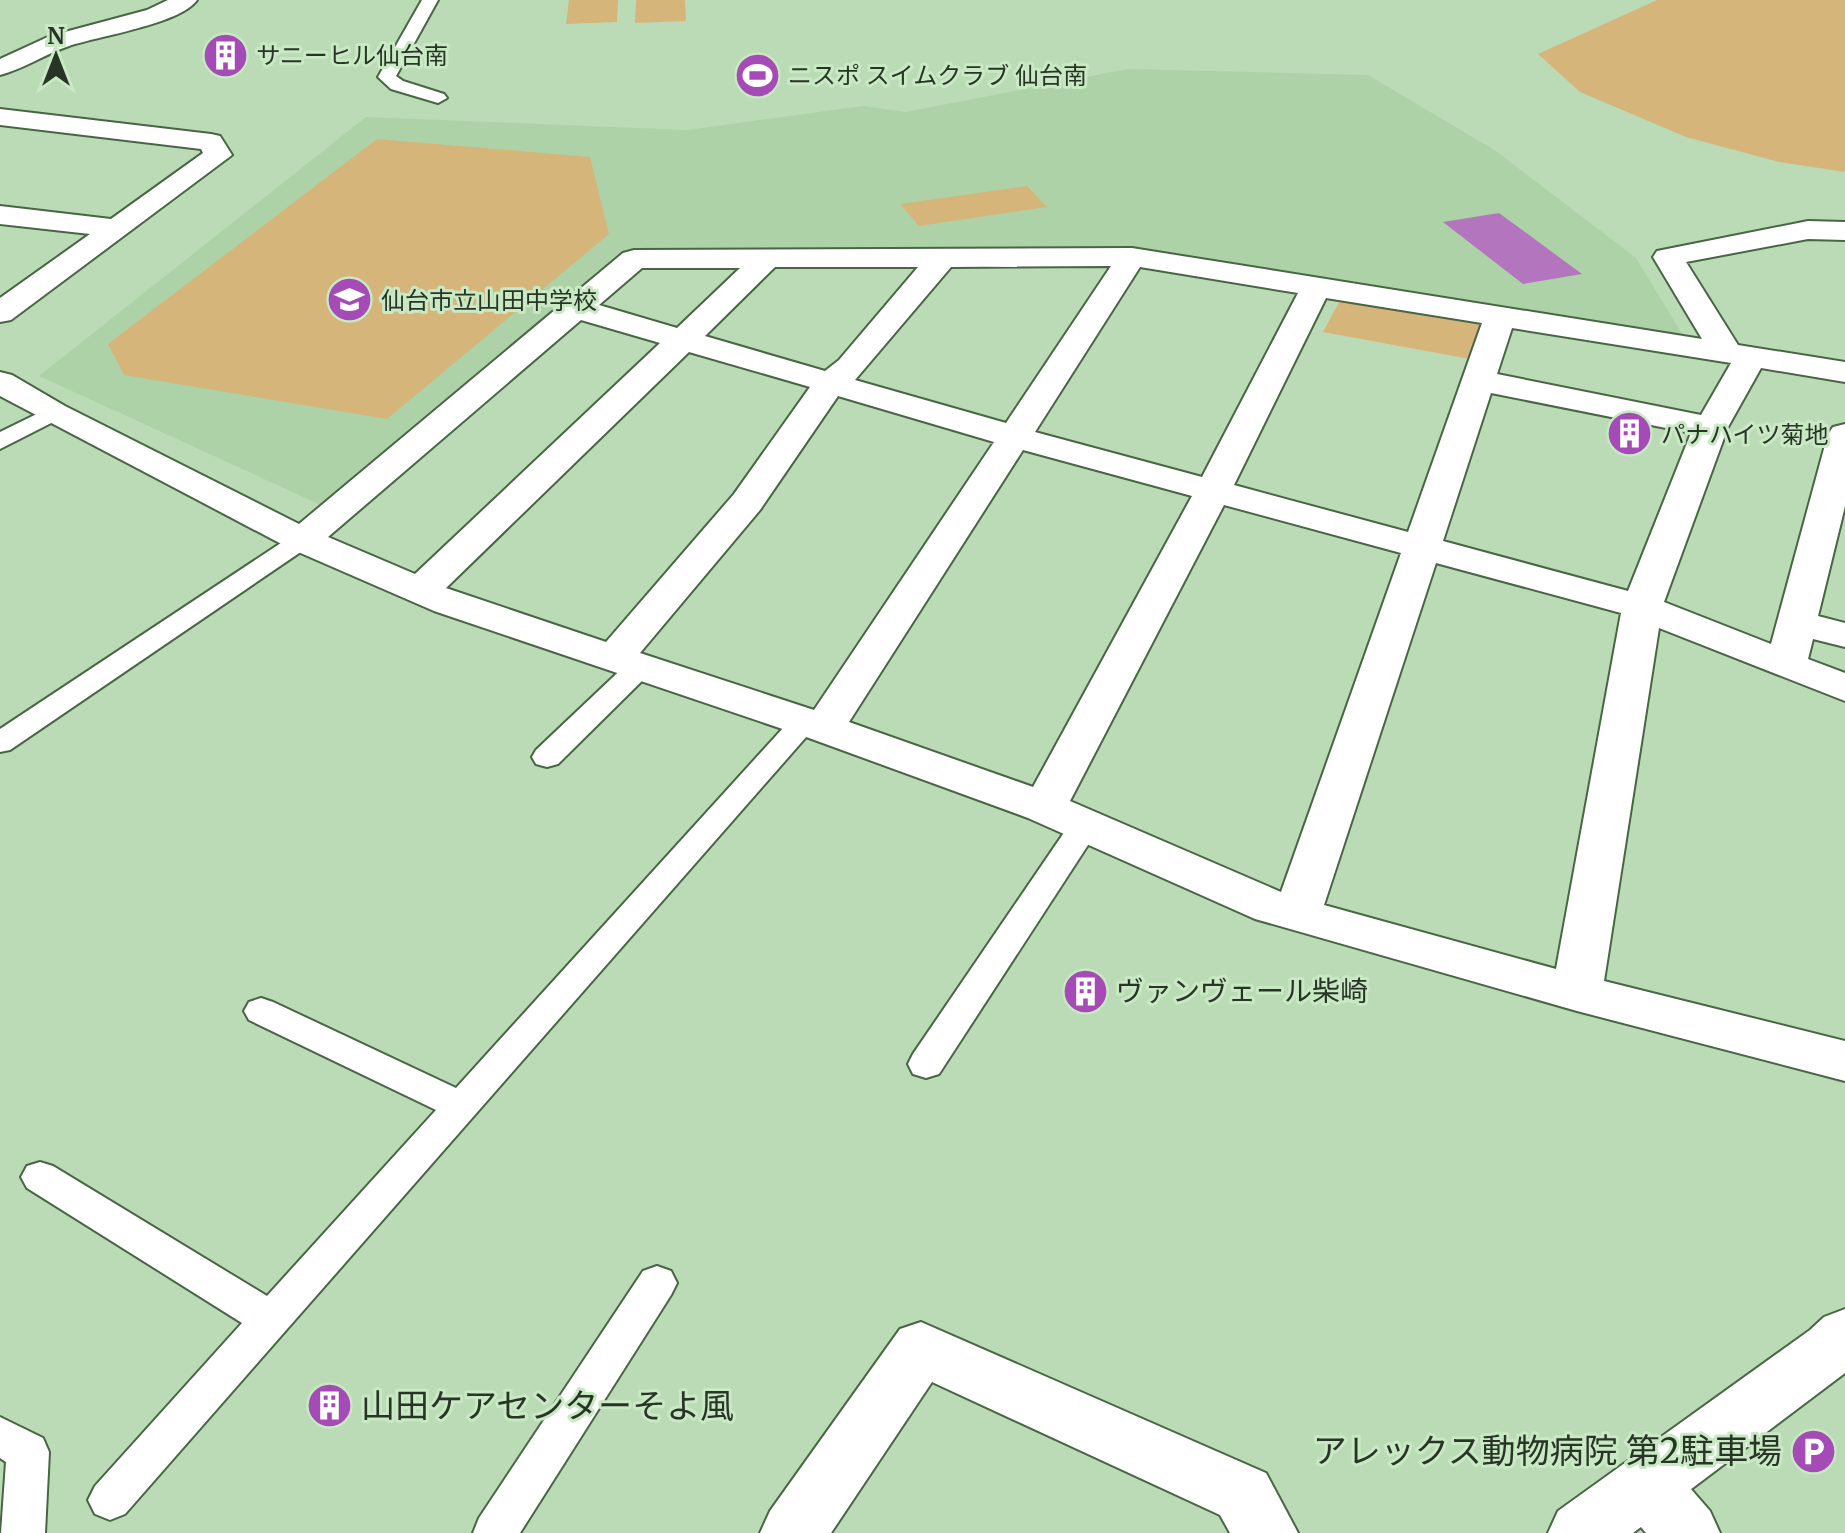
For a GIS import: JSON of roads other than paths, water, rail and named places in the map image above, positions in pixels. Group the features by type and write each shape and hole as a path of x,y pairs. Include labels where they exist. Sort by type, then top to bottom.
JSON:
{"street":[{"path":"0,68 59,41 155,15 186,0"},
{"path":"0,117 211,142 218,155 0,313"},
{"path":"0,215 116,228"},
{"path":"1738,354 1668,257 1808,230 1845,231"},
{"path":"302,540 579,309 634,259 1132,257 1845,372"},
{"path":"814,725 1015,437 1132,257"},
{"path":"627,663 747,502 830,383 851,367 942,258"},
{"path":"420,591 767,259"},
{"path":"1044,807 1213,491 1316,287"},
{"path":"579,309 1015,437 1642,607 1845,688"},
{"path":"1297,915 1500,317"},
{"path":"1577,993 1642,607 1738,354"},
{"path":"1478,380 1711,427"},
{"path":"0,382 53,413 302,540 420,591 1044,807 1272,907 1577,993 1845,1061"},
{"path":"1786,664 1845,434"},
{"path":"1796,622 1845,635"},
{"path":"1581,1533 1845,1335"},
{"path":"793,1533 921,1348 1243,1494 1265,1533"},
{"path":"1647,1486 1687,1533"}],"lane":[{"path":"430,0 387,77 397,85 438,98"},
{"path":"0,442 53,413"},
{"path":"0,743 302,540"},
{"path":"547,757 627,663"},
{"path":"110,1500 461,1106 814,725"},
{"path":"926,1064 1085,825"},
{"path":"261,1011 461,1106"},
{"path":"40,1177 270,1319"},
{"path":"495,1533 657,1283"},
{"path":"0,1436 28,1452 23,1533"}],"place":[{"name":"サニーヒル仙台南","path":"225,55"},
{"name":"ニスポ スイムクラブ 仙台南","path":"757,75"},
{"name":"仙台市立山田中学校","path":"350,300"},
{"name":"パナハイツ菊地","path":"1630,434"},
{"name":"ヴァンヴェール柴崎","path":"1085,991"},
{"name":"山田ケアセンターそよ風","path":"330,1406"},
{"name":"アレックス動物病院 第2駐車場","path":"1813,1451"}]}
